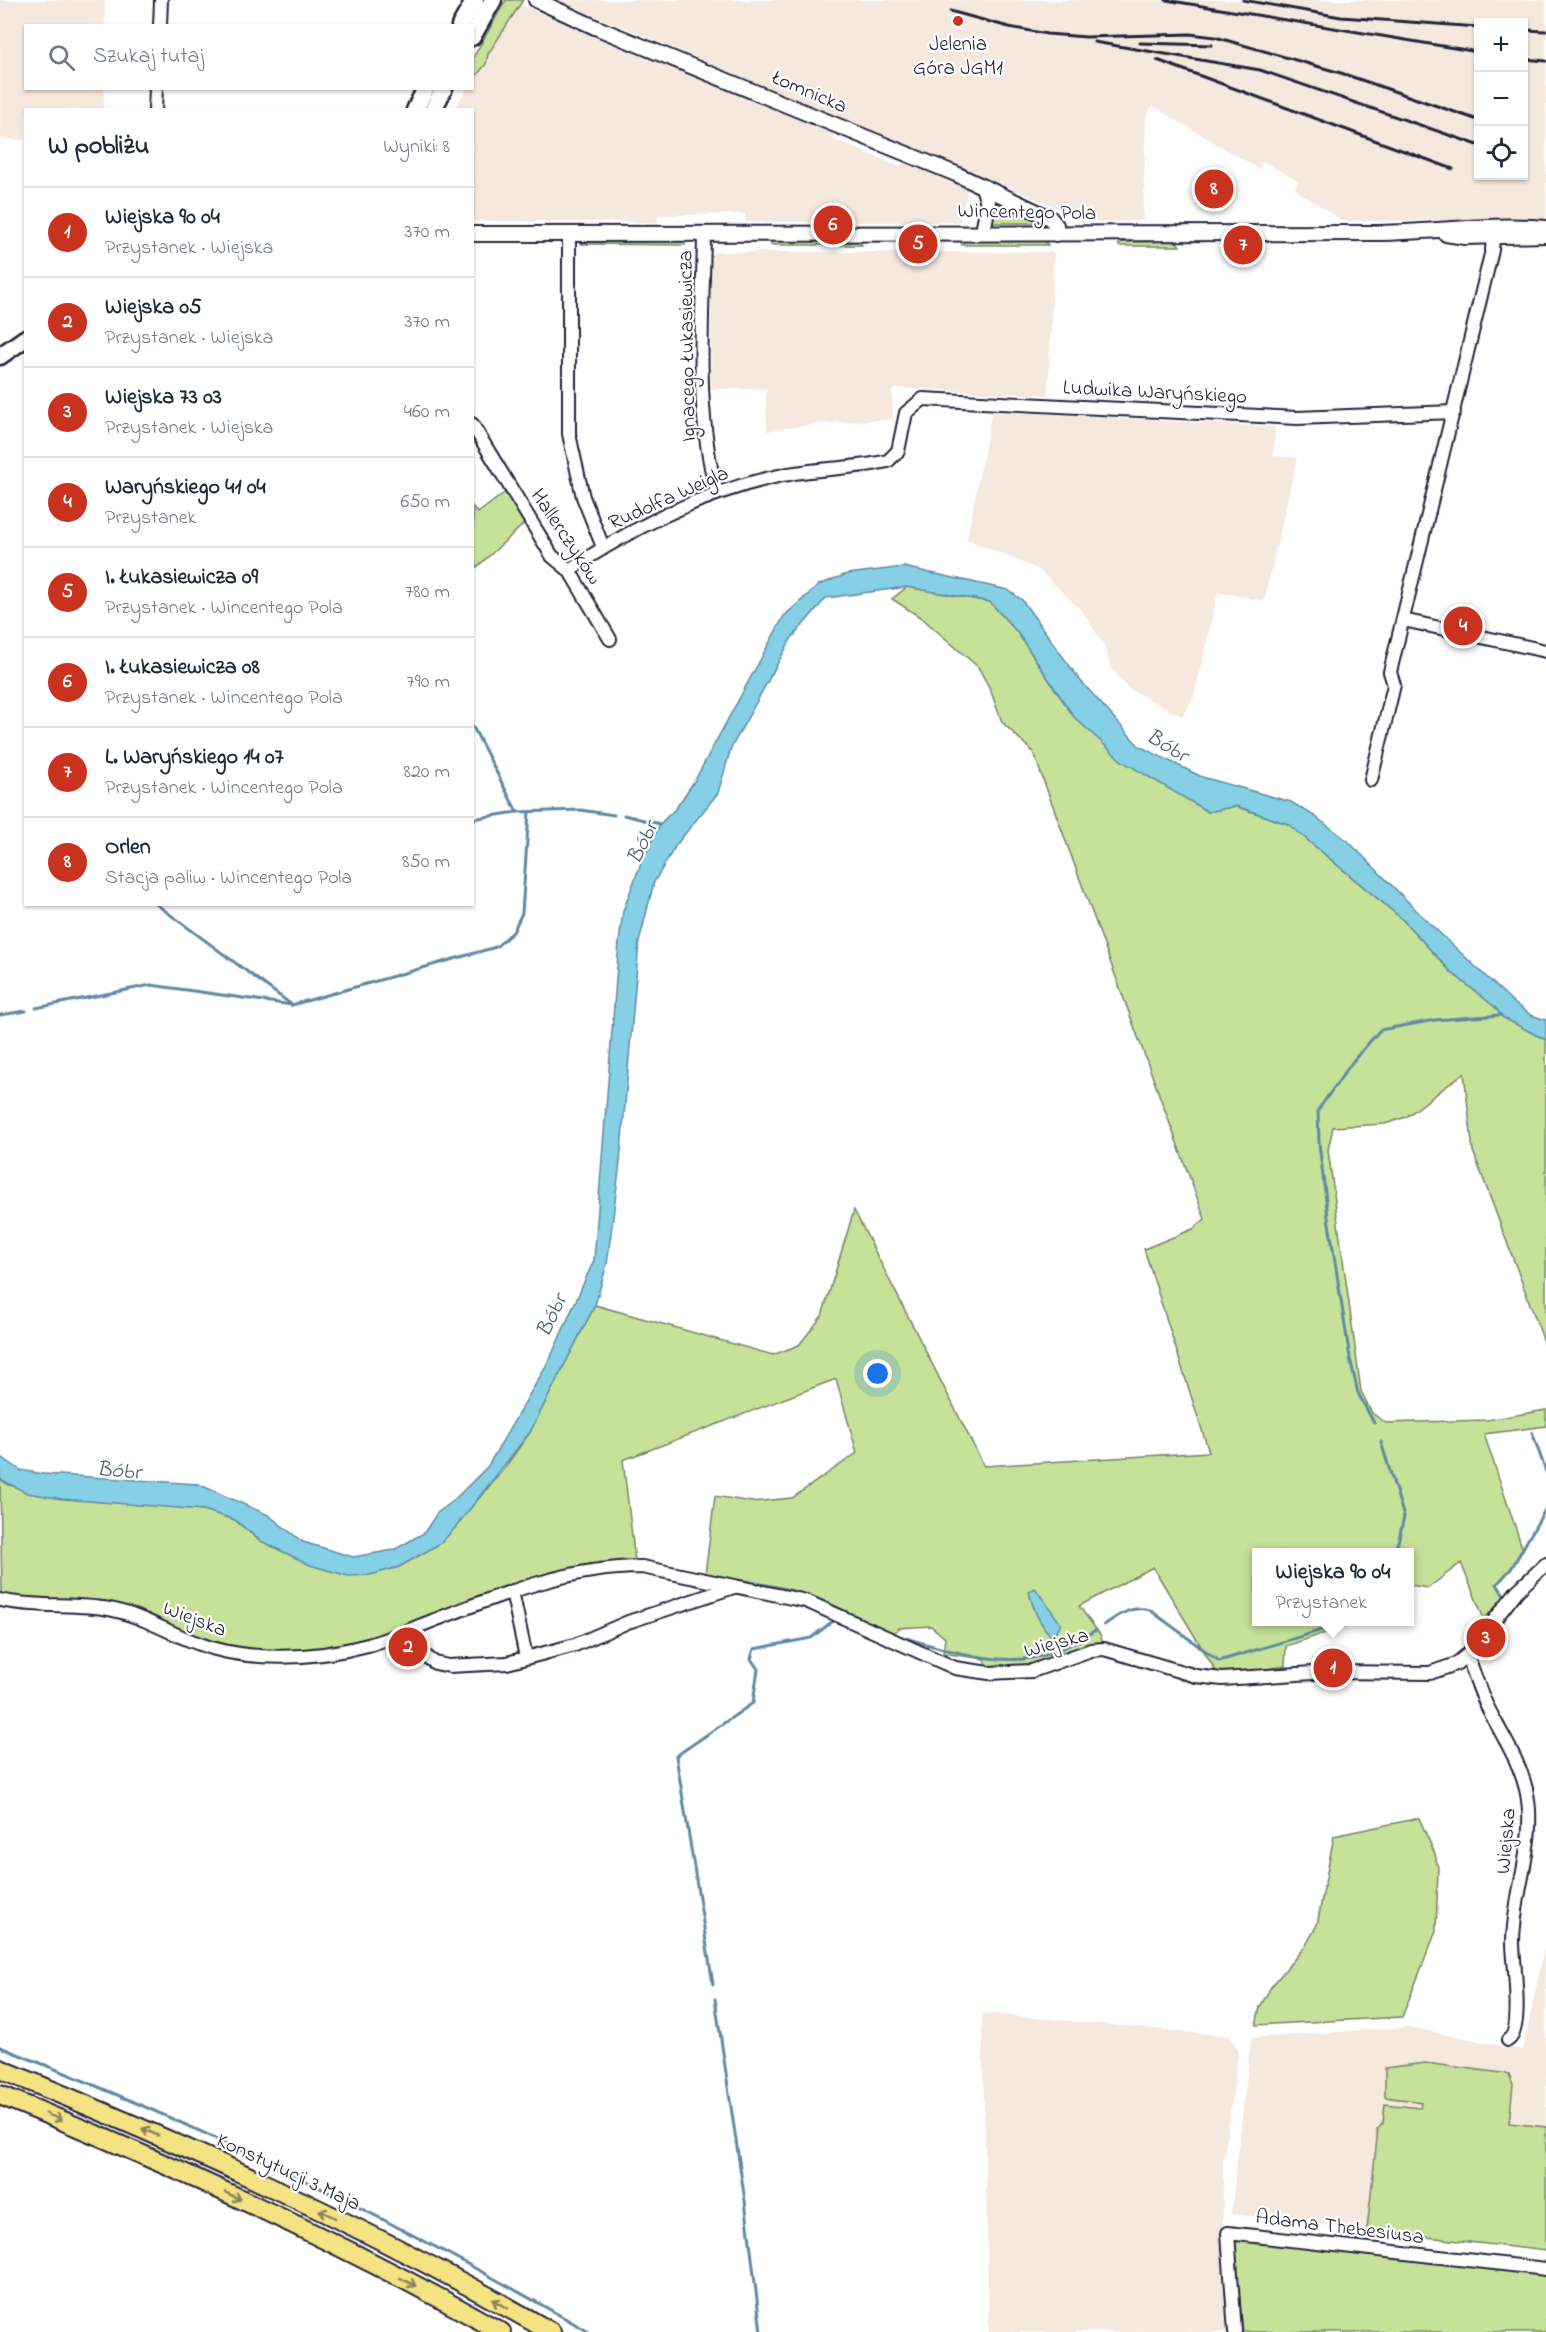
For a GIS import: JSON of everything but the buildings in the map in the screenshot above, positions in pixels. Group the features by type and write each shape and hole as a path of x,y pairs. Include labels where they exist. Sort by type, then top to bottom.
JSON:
{"main road":[{"path":"461,24 475,0"},
{"path":"474,33 493,0"},
{"path":"417,108 425,90"},
{"path":"434,108 443,90"},
{"path":"0,356 24,339"},
{"name":"Konstytucji 3 Maja","path":"0,2069 137,2126 312,2206 442,2272 551,2332"},
{"path":"0,2095 153,2160 288,2222 501,2332"}],"street":[{"path":"160,24 161,0"},
{"name":"Łomnicka","path":"536,0 983,187 1050,218 1056,225 1056,234"},
{"path":"155,108 156,90"},
{"path":"983,187 988,202 983,233"},
{"name":"Wincentego Pola","path":"474,234 1432,232 1465,237 1546,228"},
{"path":"1371,780 1394,685 1390,672 1498,232"},
{"name":"Wincentego Pola","path":"1498,232 1546,235"},
{"name":"Ignacego Łukasiewicza","path":"704,233 705,424 709,459 717,493"},
{"path":"569,234 569,434 584,497 603,547"},
{"name":"Ludwika Waryńskiego","path":"894,458 906,413 916,402 931,398 1297,418 1454,412"},
{"name":"Hallerczyków","path":"474,427 552,555 569,570 610,639"},
{"name":"Rudolfa Weigla","path":"569,570 603,547 717,493 782,476 880,463 894,458"},
{"path":"1403,620 1546,651"},
{"name":"Wiejska","path":"0,1600 109,1609 134,1615 199,1644 224,1652 251,1655 314,1654 368,1645 552,1578 614,1567 642,1567 806,1600 930,1659 955,1668 989,1673 1032,1671 1091,1650 1104,1649 1196,1676 1222,1679 1328,1672 1430,1673 1450,1667 1467,1655 1517,1591 1546,1564"},
{"name":"Wiejska","path":"410,1630 420,1652 435,1663 449,1666 507,1663 575,1645 628,1622 734,1587"},
{"path":"512,1592 526,1657"},
{"name":"Wiejska","path":"1467,1655 1486,1703 1520,1773 1528,1801 1527,1840 1513,1936 1516,2015 1514,2035 1508,2040"},
{"name":"Adama Thebesiusa","path":"1235,2332 1228,2233 1546,2269"}],"shaded area":[{"path":"0,0 105,0 105,24 24,24 24,90 104,90 104,108 24,108 24,140 0,139"},
{"path":"557,0 1546,0 1546,220 1342,221 1295,189 1298,181 1263,161 1259,169 1153,106 1146,116 1143,221 1100,222 1080,217"},
{"path":"521,5 834,134 832,139 900,167 904,162 968,189 959,222 746,222 745,214 658,215 658,222 474,221 474,108 455,108 466,90 474,90 474,79 486,64 488,54"},
{"path":"715,252 1054,252 1048,395 897,388 892,391 893,419 816,424 767,431 766,389 711,389 711,256"},
{"path":"992,411 1275,427 1273,456 1297,458 1264,601 1218,592 1194,697 1182,716 1129,689 1111,668 1105,647 1083,612 1046,576 1037,569 967,539"},
{"path":"1546,1940 1546,2127 1509,2123 1513,2084 1509,2075 1505,2073 1385,2068 1385,2097 1421,2102 1421,2108 1385,2104 1383,2123 1378,2130 1367,2230 1231,2214 1251,2038 1409,2027 1523,2050"},
{"path":"982,2013 1229,2036 1239,2051 1223,2160 1223,2233 1231,2332 989,2332"}],"green space":[{"path":"506,0 523,0 488,54 486,64 474,79 474,56"},
{"path":"997,200 1039,220 1039,223 991,223 994,201"},
{"path":"960,240 1043,240 1048,245 962,245"},
{"path":"587,241 685,241 685,245 581,244"},
{"path":"771,241 858,241 862,245 771,245"},
{"path":"1176,241 1180,246 1119,246 1119,242"},
{"path":"508,490 526,522 477,567 474,561 474,508 478,513"},
{"path":"907,587 990,602 1017,632 1074,717 1208,812 1235,806 1288,824 1401,918 1451,972 1495,1007 1502,1017 1546,1040 1546,1347 1473,1151 1464,1073 1406,1117 1385,1124 1333,1127 1328,1150 1361,1391 1372,1413 1386,1423 1487,1420 1546,1410 1546,1426 1484,1434 1523,1550 1511,1569 1497,1584 1506,1596 1484,1619 1461,1563 1428,1588 1414,1586 1414,1548 1252,1548 1252,1626 1346,1626 1286,1646 1285,1666 1234,1674 1217,1673 1153,1567 1079,1606 1101,1636 1102,1641 1097,1645 1058,1654 1039,1663 989,1668 984,1659 943,1653 945,1638 931,1626 899,1628 891,1636 810,1597 705,1575 715,1496 752,1502 792,1498 857,1453 836,1379 623,1460 635,1561 584,1565 560,1571 365,1639 313,1650 252,1650 223,1647 193,1637 136,1610 110,1603 2,1595 0,1479 8,1485 204,1510 235,1520 259,1540 369,1575 399,1567 441,1543 503,1470 530,1432 595,1305 773,1355 799,1345 822,1316 854,1210 984,1466 1209,1452 1144,1249 1193,1229 1205,1219 1033,752 1002,722 990,689 978,667 923,619 892,599"},
{"path":"1419,1818 1435,1854 1438,1868 1436,1931 1402,2017 1256,2025 1260,2007 1271,1987 1306,1945 1317,1925 1334,1836"},
{"path":"1425,2063 1509,2074 1513,2084 1509,2123 1546,2127 1546,2251 1367,2230 1378,2129 1383,2123 1385,2104 1420,2108 1421,2102 1385,2097 1385,2068"},
{"path":"1240,2239 1546,2275 1546,2332 1243,2332 1234,2243"}],"water":[{"path":"904,567 1008,590 1022,600 1079,679 1139,746 1202,777 1291,802 1316,817 1348,841 1427,921 1514,1003 1531,1015 1546,1020 1546,1040 1502,1017 1495,1007 1451,972 1401,918 1288,824 1236,806 1208,812 1122,761 1074,717 1017,632 990,602 907,587 826,598 791,639 731,748 718,793 676,845 654,882 639,942 620,1162 607,1264 595,1305 530,1432 441,1543 399,1567 370,1575 348,1576 310,1565 259,1540 235,1520 204,1510 62,1499 27,1493 0,1479 0,1456 20,1470 43,1474 198,1484 268,1515 303,1542 353,1557 394,1550 424,1533 437,1513 452,1502 488,1466 549,1361 594,1260 623,911 641,863 660,824 676,808 695,780 784,616 819,585 847,574"},
{"path":"1035,1588 1061,1624 1052,1637 1040,1622 1032,1604 1029,1592"}],"waterway":[{"path":"474,729 517,812 580,810 614,815"},
{"path":"474,819 517,812"},
{"path":"159,906 292,1005 496,947 513,932 522,913 529,812"},
{"name":"Bóbr","path":"624,815 660,824"},
{"path":"36,1008 151,985 292,1005"},
{"path":"0,1015 26,1011"},
{"path":"1374,1423 1358,1393 1350,1358 1328,1217 1319,1143 1318,1110 1353,1061 1380,1030 1435,1020 1501,1015"},
{"path":"1532,1432 1546,1472"},
{"path":"1381,1442 1404,1517 1395,1548"},
{"path":"1503,1594 1497,1584 1511,1569 1546,1508"},
{"path":"709,1575 794,1591 845,1611"},
{"path":"1104,1625 1131,1610 1150,1610 1219,1661 1336,1626"},
{"path":"842,1613 845,1611 873,1624"},
{"path":"713,1984 676,1756 753,1703 758,1669 751,1659 754,1649 811,1638 833,1621"},
{"path":"895,1635 962,1654 1015,1660 1049,1654 1096,1630"},
{"path":"715,1999 745,2201 761,2332"},
{"path":"0,2047 76,2077 300,2178 446,2253 589,2332"}],"railway":[{"path":"1166,0 1474,51"},
{"path":"1243,0 1341,17 1474,27"},
{"path":"950,11 1009,27 1047,34 1086,37 1190,34 1215,37 1341,73 1474,119"},
{"path":"1528,30 1546,31"},
{"path":"1094,42 1260,70 1474,144"},
{"path":"1140,43 1212,45"},
{"path":"1528,59 1546,61"},
{"path":"1157,60 1453,169"}],"place":[{"name":"Jelenia Góra JGM1","path":"958,21"},
{"name":"Orlen","path":"1214,189"},
{"name":"I. Łukasiewicza 08","path":"833,225"},
{"name":"I. Łukasiewicza 09","path":"918,244"},
{"name":"L. Waryńskiego 14 07","path":"1243,245"},
{"name":"Waryńskiego 41 04","path":"1463,626"},
{"name":"Wiejska 73 03","path":"1486,1638"},
{"name":"Wiejska 05","path":"408,1647"},
{"name":"Wiejska 90 04","path":"1333,1668"}]}
